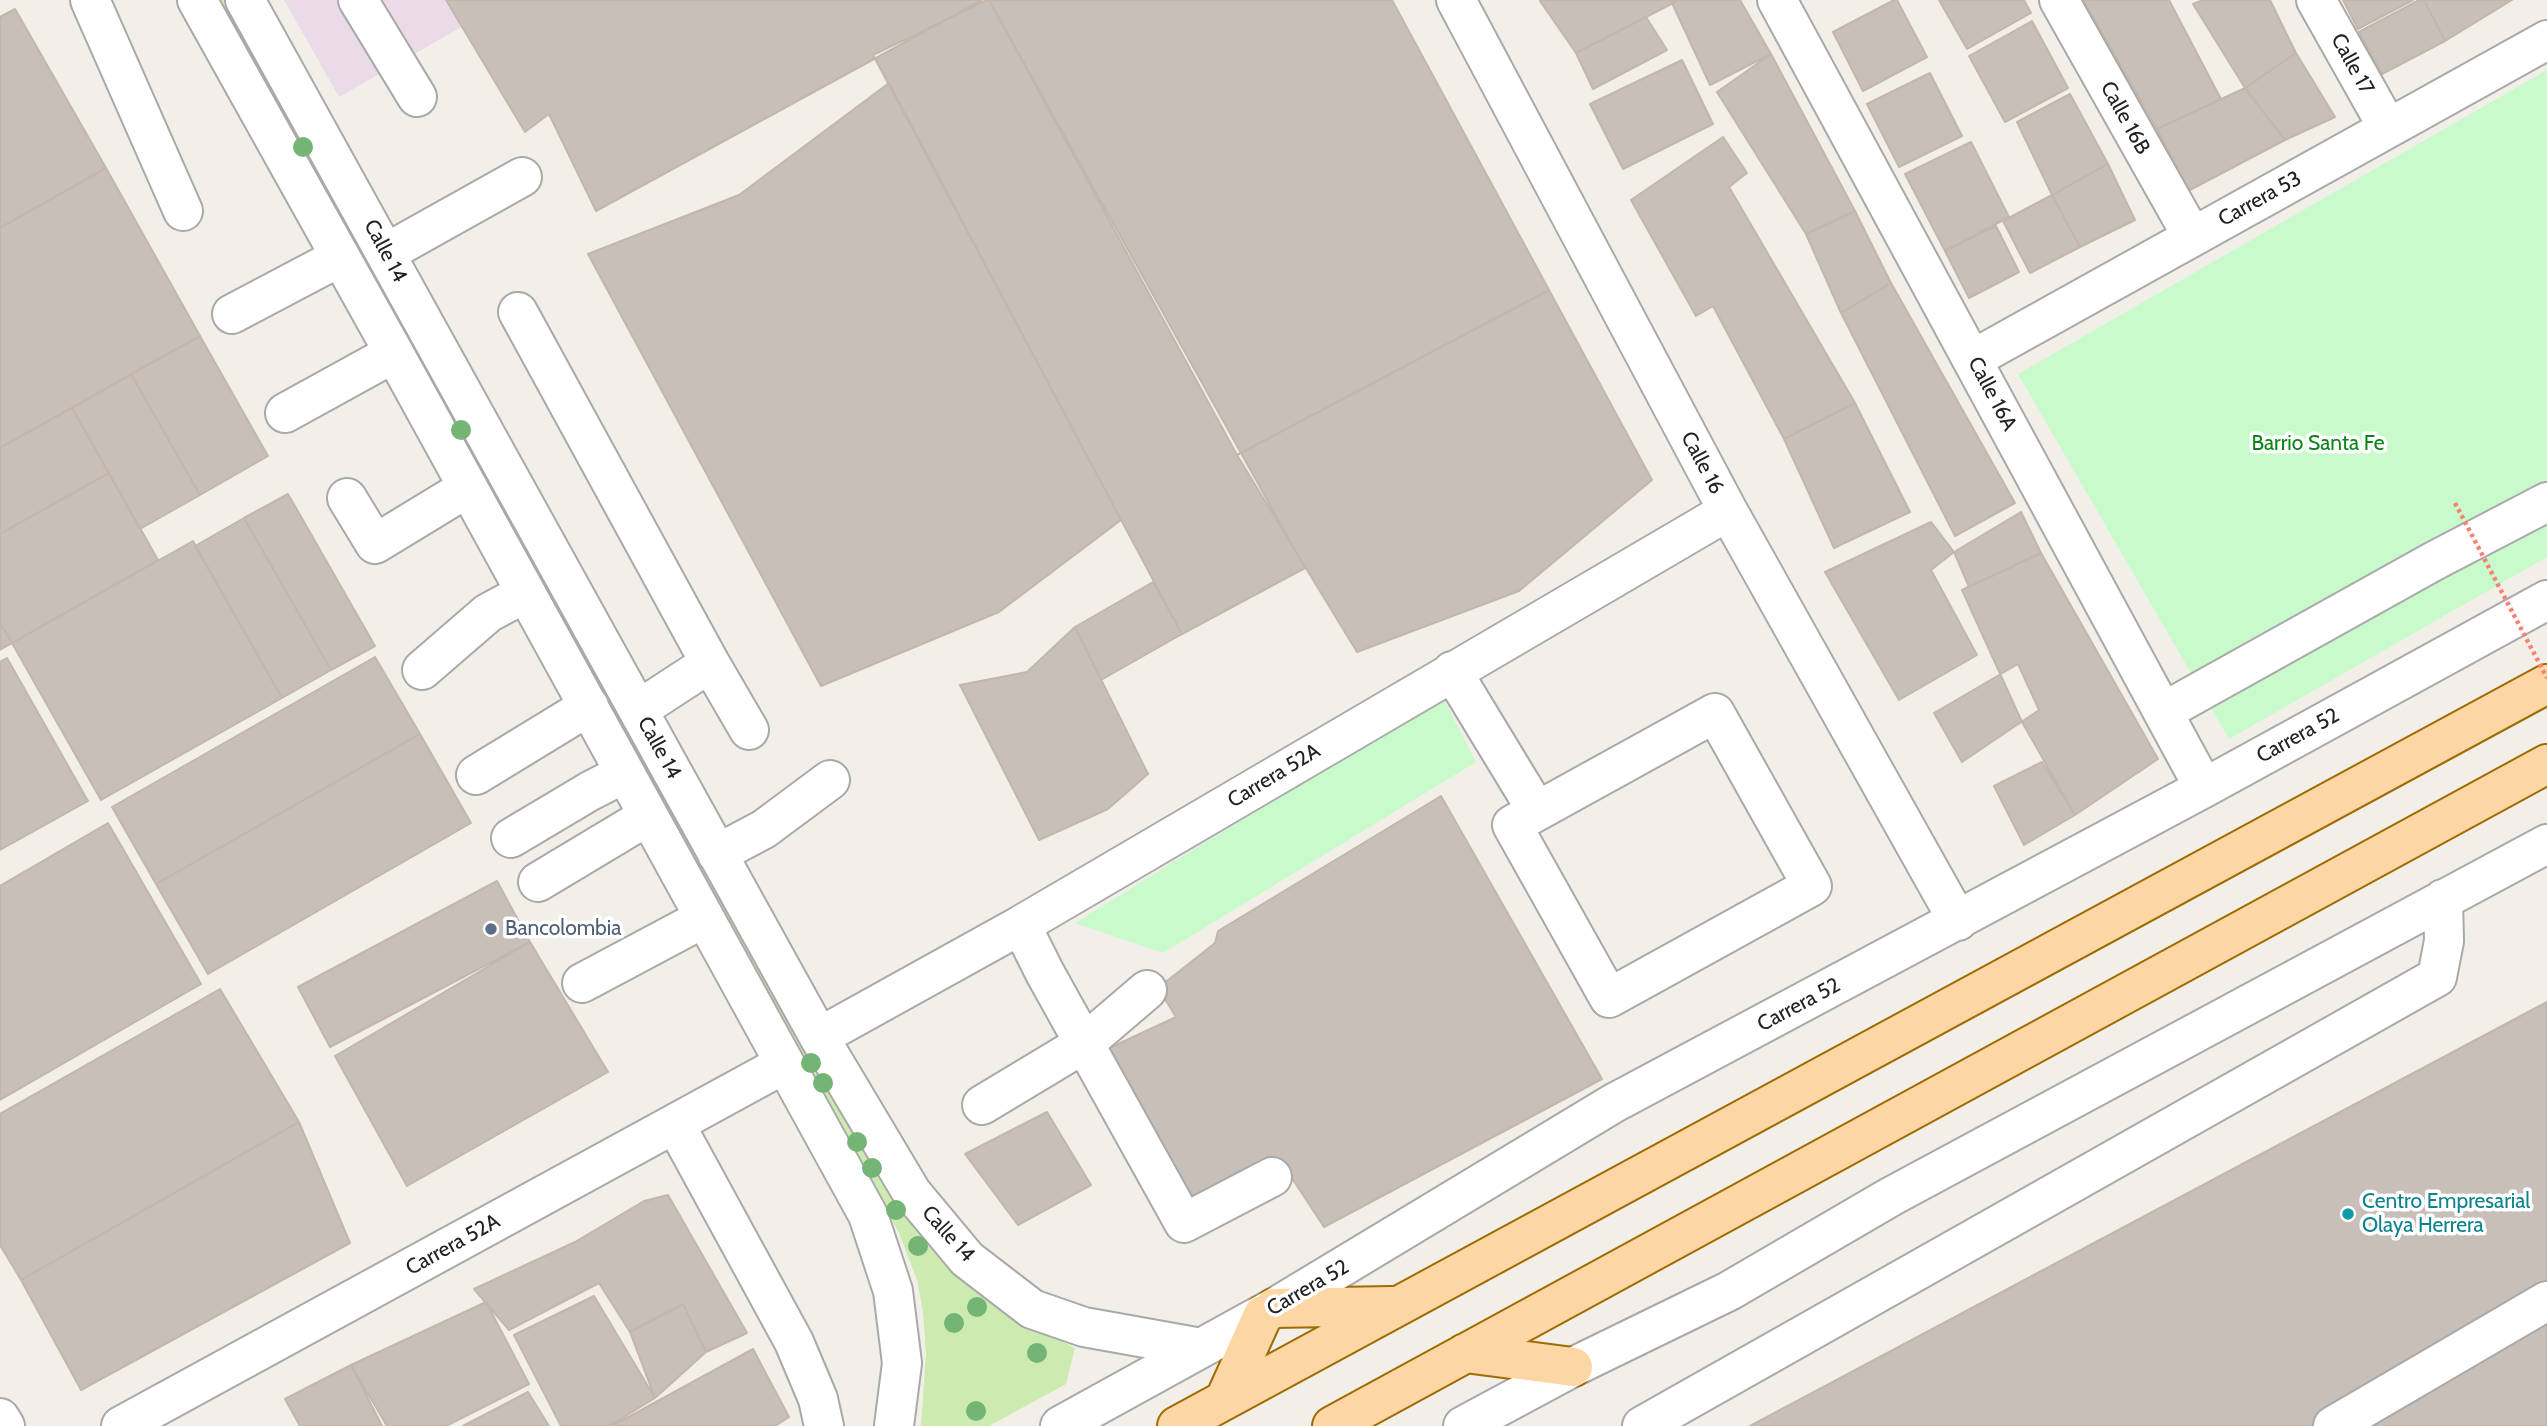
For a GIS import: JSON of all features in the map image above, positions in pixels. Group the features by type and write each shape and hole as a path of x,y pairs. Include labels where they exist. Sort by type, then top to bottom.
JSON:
{"main road":[{"path":"1177,1426 2547,684"},
{"path":"1332,1426 2547,764"},
{"path":"1225,1399 1269,1311 1398,1306"},
{"path":"1465,1353 1573,1367"}],"street":[{"path":"90,0 183,211"},
{"name":"Calle 14","path":"197,0 868,1215 893,1291 902,1363 894,1426"},
{"name":"Calle 14","path":"245,0 820,1037 912,1193 967,1259 1032,1309 1084,1327 1201,1348"},
{"path":"358,0 417,97"},
{"name":"Calle 16A","path":"1777,0 2204,788"},
{"name":"Calle 16B","path":"2059,0 2192,236"},
{"name":"Calle 17","path":"2316,0 2388,128"},
{"name":"Calle 16","path":"1465,3 1728,511 1958,921"},
{"name":"Carrera 53","path":"1973,359 2547,40"},
{"path":"386,253 522,177"},
{"path":"232,314 340,257"},
{"path":"518,312 749,730"},
{"path":"285,413 394,353"},
{"path":"347,498 375,544 467,488"},
{"path":"2163,712 2434,561 2547,502"},
{"name":"Carrera 52A","path":"820,1037 1021,925 1728,511"},
{"path":"422,670 488,613 525,593"},
{"name":"Carrera 52","path":"1060,1426 1269,1311 1614,1103 1958,921 2547,600"},
{"path":"638,710 710,663"},
{"path":"1451,671 1537,811"},
{"path":"476,775 589,706"},
{"path":"1715,713 1812,886 1609,998 1512,825 1537,811 1715,713"},
{"path":"511,838 625,773"},
{"path":"718,854 764,829 830,779"},
{"path":"538,882 648,816"},
{"path":"1463,1426 1573,1367 1729,1291 1892,1196 2547,844"},
{"path":"1642,1426 2437,977 2444,941 2443,899"},
{"path":"582,983 704,918"},
{"path":"1021,925 1045,974 1184,1223 1272,1177"},
{"path":"982,1105 1085,1043 1147,990"},
{"name":"Carrera 52A","path":"121,1426 784,1064"},
{"path":"675,1124 794,1342 818,1399 824,1426"},
{"path":"2333,1426 2547,1301"},
{"path":"0,1418 5,1426"}],"path":[{"path":"2455,503 2547,678"}],"shaded area":[{"path":"284,0 509,0 339,97"}],"green space":[{"path":"216,0 231,0 828,1076 1049,1335 1075,1348 1066,1384 989,1426 921,1426 926,1354 923,1312 917,1280 899,1233"},
{"name":"Barrio Santa Fe","path":"2547,70 2547,557 2229,739 2018,374"},
{"path":"1442,696 1476,762 1163,953 1075,923"}],"building":[{"path":"446,0 982,0 596,211 549,114 525,132"},
{"path":"987,0 1305,568 1182,634 873,55"},
{"path":"989,0 1392,0 1549,290 1237,455"},
{"path":"1679,0 1576,53 1540,1"},
{"path":"1679,0 1740,0 1771,54 1710,85 1672,3"},
{"path":"1897,0 1927,57 1863,91 1833,32"},
{"path":"1939,0 2024,0 2031,13 1967,49"},
{"path":"2083,0 2169,0 2221,99 2157,129"},
{"path":"2203,0 2270,0 2296,53 2245,88 2193,4"},
{"path":"2343,0 2413,0 2358,29"},
{"path":"2419,0 2424,0 2445,41 2382,74 2359,32"},
{"path":"2424,0 2512,0 2445,41"},
{"path":"15,9 106,168 0,228 0,17"},
{"path":"1646,17 1667,50 1593,89 1576,53"},
{"path":"2032,21 2068,88 2005,122 1969,56"},
{"path":"2296,53 2335,117 2285,140 2245,88"},
{"path":"1771,54 1855,211 1806,234 1717,92"},
{"path":"1682,60 1713,124 1623,169 1590,104"},
{"path":"1930,73 1962,136 1899,167 1867,104"},
{"path":"889,83 1121,520 999,612 821,686 588,254 739,195"},
{"path":"2245,88 2285,140 2188,191 2157,129"},
{"path":"2070,94 2108,164 2052,195 2017,122"},
{"path":"1723,137 1747,173 1729,187 1855,403 1784,439 1713,306 1696,316 1631,200"},
{"path":"1971,142 2009,217 1945,251 1905,174"},
{"path":"2108,164 2135,220 2080,247 2052,195"},
{"path":"106,168 200,336 0,448 0,228"},
{"path":"2052,195 2080,247 2030,273 2003,221"},
{"path":"1855,211 1891,283 1841,313 1806,234"},
{"path":"1996,226 2019,272 1969,298 1945,251"},
{"path":"1891,283 2015,503 1955,536 1841,313"},
{"path":"1549,290 1652,480 1519,591 1357,652 1237,455"},
{"path":"200,336 268,456 200,495 131,374"},
{"path":"131,374 200,495 140,529 72,408"},
{"path":"1855,403 1910,512 1834,548 1784,439"},
{"path":"72,408 109,473 0,534 0,448"},
{"path":"109,473 158,560 12,643 0,623 0,534"},
{"path":"288,494 375,646 331,670 244,518"},
{"path":"2021,512 2041,553 1969,587 1954,552"},
{"path":"244,518 331,670 282,698 195,546"},
{"path":"1931,522 1954,552 1931,570 1977,655 1899,700 1825,572"},
{"path":"193,541 282,698 101,800 12,643"},
{"path":"2041,553 2158,759 2075,815 2022,722 1962,590"},
{"path":"1153,582 1182,634 1101,680 1075,627"},
{"path":"0,623 12,643 0,650"},
{"path":"1075,627 1148,774 1108,809 1039,840 960,685 1027,672"},
{"path":"375,657 420,734 156,884 112,807"},
{"path":"7,658 88,801 0,850 0,662"},
{"path":"2018,664 2039,710 1962,762 1934,713"},
{"path":"420,734 471,823 208,974 156,884"},
{"path":"2042,762 2075,815 2024,845 1994,786"},
{"path":"1441,796 1602,1079 1324,1227 1280,1160 1190,1205 1103,1051 1176,1017 1158,988 1215,943 1218,931"},
{"path":"108,823 201,984 0,1100 0,886"},
{"path":"497,881 530,942 330,1047 298,987"},
{"path":"530,942 608,1072 407,1186 335,1056"},
{"path":"220,989 299,1122 21,1280 0,1245 0,1114"},
{"name":"Centro Empresarial Olaya Herrera","path":"2547,1002 2547,1426 1750,1426"},
{"path":"1047,1112 1091,1185 1018,1225 965,1154"},
{"path":"299,1122 350,1243 81,1390 21,1280"},
{"path":"668,1195 747,1333 706,1352 683,1304 630,1332 599,1283 509,1330 474,1289 575,1242 644,1201"},
{"path":"594,1296 655,1398 609,1426 561,1426 514,1335"},
{"path":"486,1302 529,1384 446,1426 387,1426 351,1365"},
{"path":"683,1304 706,1352 655,1398 630,1332"},
{"path":"753,1349 789,1417 775,1426 612,1426"},
{"path":"351,1365 382,1426 300,1426 285,1399"},
{"path":"528,1392 549,1426 463,1426"}],"place":[{"name":"Bancolombia","path":"491,929"},
{"name":"Centro Empresarial Olaya Herrera","path":"2348,1214"}]}
